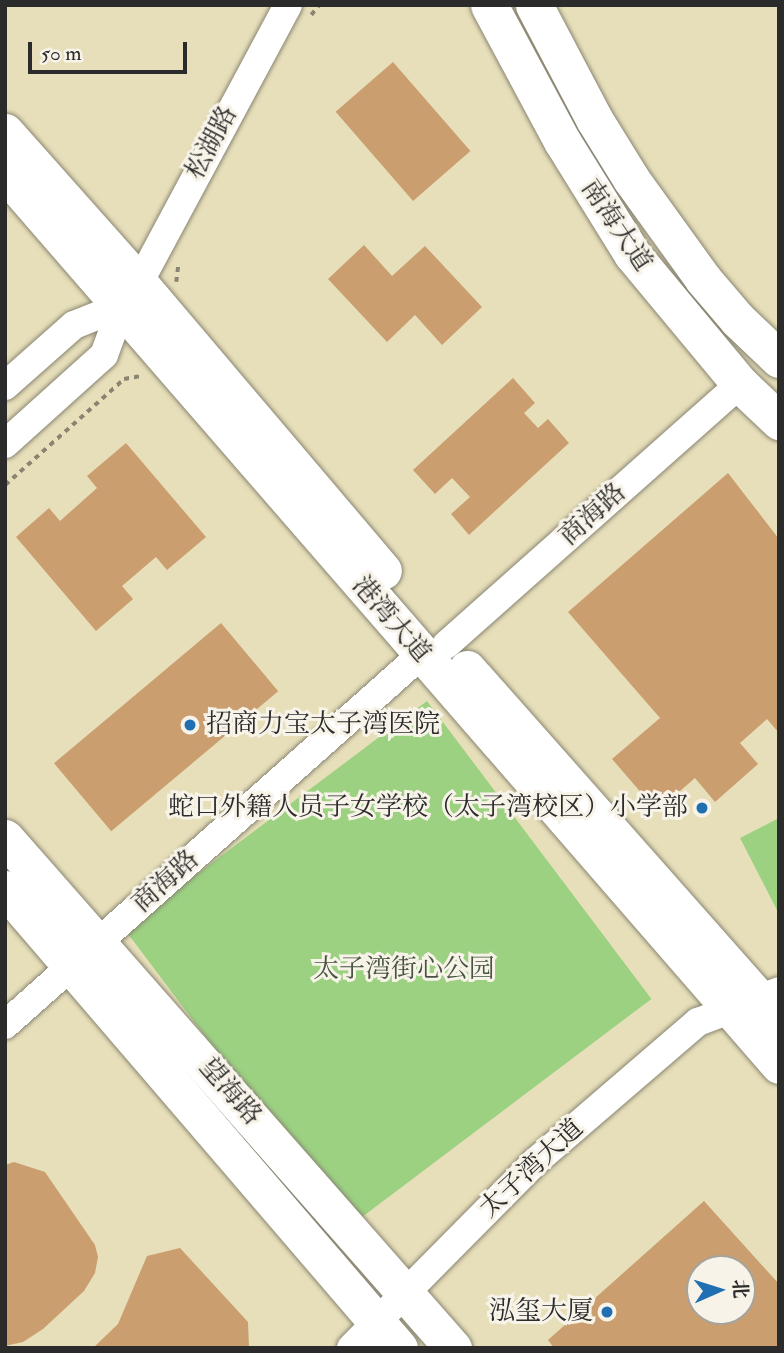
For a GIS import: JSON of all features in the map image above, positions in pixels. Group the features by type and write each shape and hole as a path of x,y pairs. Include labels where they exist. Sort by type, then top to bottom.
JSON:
{"main road":[{"name":"南海大道","path":"489,5 562,141 611,223 660,290 740,384 779,421"},
{"name":"南海大道","path":"534,5 631,180 703,279 737,319 779,359"},
{"name":"港湾大道","path":"5,132 131,295 433,650 765,1009 779,1065"},
{"name":"港湾大道","path":"5,173 131,295"},
{"name":"望海路","path":"5,838 85,954 388,1335"},
{"name":"望海路","path":"5,890 85,954 407,1293 453,1348"}],"street":[{"name":"松湖路","path":"5,444 104,355 131,295 288,5"},
{"path":"5,386 74,325 131,295"},
{"name":"商海路","path":"5,1025 740,384"},
{"name":"太子湾大道","path":"351,1348 388,1335 407,1293 535,1162 698,1022 765,1009"}],"path":[{"path":"5,485 124,379 152,376"}],"green space":[{"name":"太子湾街心公园","path":"427,701 651,999 349,1227 124,929"},
{"path":"779,818 779,914 740,838"}],"building":[{"path":"393,62 470,151 413,201 336,112"},
{"path":"364,245 392,276 425,246 482,307 442,345 415,315 387,342 328,279"},
{"path":"513,378 535,403 524,413 538,428 548,419 569,443 469,535 451,514 470,497 452,478 435,494 413,470"},
{"path":"126,443 206,537 167,570 156,557 122,586 133,599 96,631 16,537 49,508 60,521 97,488 87,476"},
{"path":"728,473 779,539 779,733 767,719 740,743 758,764 715,802 695,778 657,811 612,759 660,718 568,612"},
{"path":"221,623 278,691 111,831 54,763"},
{"path":"14,1162 45,1172 95,1245 98,1257 95,1273 84,1291 43,1329 23,1342 5,1346 5,1165"},
{"path":"704,1201 753,1255 686,1255 686,1325 756,1325 756,1259 779,1284 779,1348 554,1348 548,1340"},
{"path":"180,1248 248,1322 249,1348 93,1348 118,1324 147,1256"}],"place":[{"name":"招商力宝太子湾医院","path":"190,725"},
{"name":"蛇口外籍人员子女学校（太子湾校区）小学部","path":"702,808"},
{"name":"泓玺大厦","path":"607,1312"}]}
